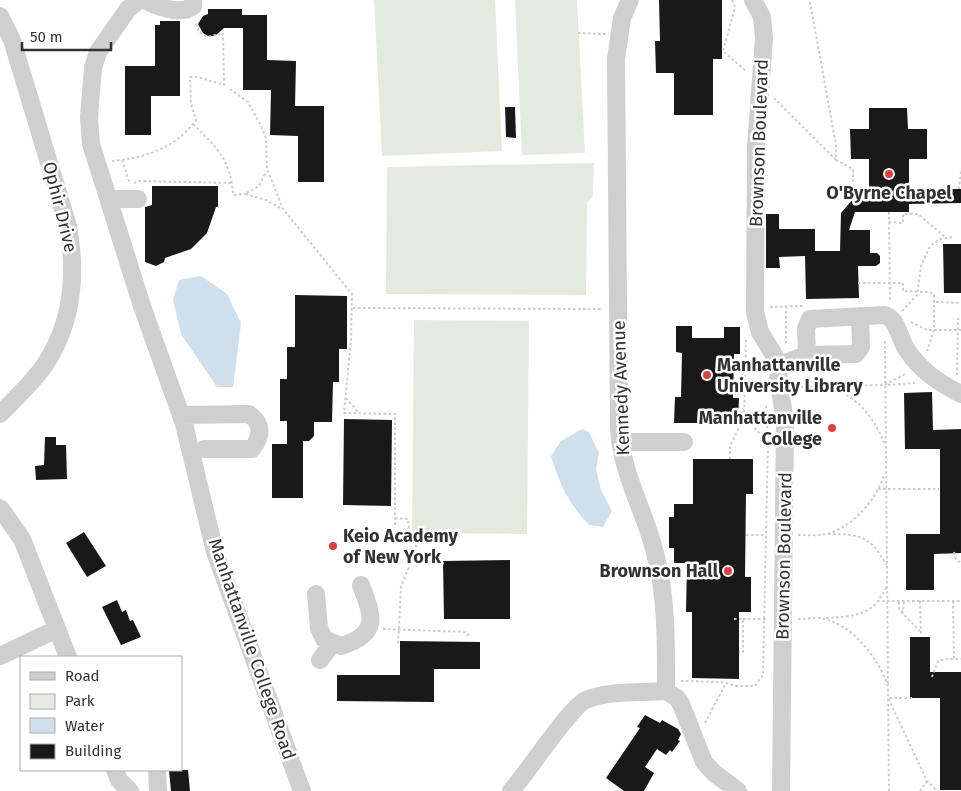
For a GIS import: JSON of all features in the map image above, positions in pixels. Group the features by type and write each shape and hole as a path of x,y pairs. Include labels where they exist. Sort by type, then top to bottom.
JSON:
{"street":[{"name":"Manhattanville College Road","path":"139,0 128,8 98,52 93,68 89,117 91,144 142,306 164,362 181,415 215,552 302,791"},
{"path":"144,0 155,6 179,10 192,4"},
{"name":"Kennedy Avenue","path":"630,0 622,18 616,64 620,442 627,477 656,554 662,598 666,686"},
{"name":"Brownson Boulevard","path":"753,0 762,17 764,38 756,146 755,312 760,332 778,361 769,388 785,421 781,791"},
{"name":"Ophir Drive","path":"0,16 12,40 68,226 73,257 72,287 68,316 56,344 44,366 0,414"},
{"path":"109,199 138,199"},
{"path":"778,361 807,355 851,355 860,351 862,347 860,316"},
{"path":"807,355 806,328 810,319 860,316 892,317 918,374 959,393"},
{"path":"181,415 249,414 256,419 261,428 259,440 252,449 204,449"},
{"path":"620,442 684,442"},
{"path":"0,508 22,538 68,656"},
{"path":"316,594 319,628 324,639 332,644 341,646 359,640 369,629 372,616 361,585"},
{"path":"0,656 56,630"},
{"path":"320,660 332,644"},
{"path":"511,791 559,730 572,709 584,700 598,696 666,686 681,704 704,762 714,773 738,791"},
{"path":"157,771 158,791"}],"path":[{"path":"810,2 836,145 836,160 853,170 853,199"},
{"path":"97,163 135,159 153,153 178,140 196,120 191,104 190,77 198,77 224,86 223,33 207,36 199,32 192,4"},
{"path":"578,33 619,34"},
{"path":"230,89 248,102 260,124 266,138 267,170 283,209 352,294 353,308 344,413 395,414 395,526"},
{"path":"193,124 216,147 227,162 233,195 245,194 266,200 283,209"},
{"path":"122,160 130,185 139,181 232,183"},
{"path":"959,189 961,171"},
{"path":"245,194 259,186 265,174"},
{"path":"889,212 890,305 885,306 884,385 889,791"},
{"path":"889,222 902,222 902,214 918,214 945,237"},
{"path":"953,237 945,237 934,243 927,251 920,272 917,295 902,311 915,325 934,330 961,330"},
{"path":"745,387 884,385 918,374 932,341 936,302 934,295 930,292 903,291 903,283 858,283"},
{"path":"936,302 961,303"},
{"path":"746,363 766,364 778,361 786,349 786,306"},
{"path":"353,308 618,309"},
{"path":"959,393 956,330 958,319 961,319"},
{"path":"884,385 918,374"},
{"path":"831,387 864,407 879,429 886,447"},
{"path":"666,686 726,683 754,686 763,675 769,388"},
{"path":"346,398 359,414"},
{"path":"744,417 768,442"},
{"path":"826,534 836,530 860,513 878,489 885,472"},
{"path":"878,489 939,489"},
{"path":"395,518 408,519 409,531 416,548 400,586 398,646"},
{"path":"785,536 852,534 864,538 877,548 887,566"},
{"path":"746,535 766,535"},
{"path":"954,552 956,559 961,563"},
{"path":"734,619 824,618 859,615 877,601 887,584"},
{"path":"877,601 961,601"},
{"path":"953,601 954,658"},
{"path":"899,602 901,612 921,632"},
{"path":"901,612 904,610 904,602"},
{"path":"920,602 921,636"},
{"path":"824,618 847,631 873,655 882,670 888,686"},
{"path":"739,652 743,652 743,619"},
{"path":"369,629 466,632 469,636"},
{"path":"932,677 938,661 954,658 961,659"},
{"path":"694,734 711,713 726,683"},
{"path":"888,698 912,698"},
{"path":"888,698 927,781 938,791"},
{"path":"920,791 927,781"}],"green space":[{"path":"374,0 495,0 502,151 382,156"},
{"path":"515,0 577,0 585,153 522,155"},
{"path":"594,163 593,196 587,203 586,295 386,294 387,167"},
{"path":"414,320 529,321 527,534 412,533"}],"water":[{"path":"201,276 227,294 241,323 233,387 217,387 181,334 173,300 179,280"},
{"path":"582,429 589,432 599,453 596,469 601,490 612,511 603,527 589,525 575,508 562,485 551,456 561,441"}],"building":[{"path":"659,0 722,0 722,59 713,59 713,115 674,115 674,73 656,73 655,41 660,41"},
{"path":"208,9 242,9 242,15 267,15 267,60 296,61 295,106 324,106 324,182 298,182 298,136 270,135 271,90 243,90 243,28 224,28 215,36 208,36 203,33 198,24 203,16 208,14"},
{"path":"160,21 180,21 180,96 151,96 151,135 125,135 125,66 155,66 155,25 160,25"},
{"path":"505,107 515,107 516,138 506,137"},
{"path":"869,108 907,108 908,129 927,129 927,159 909,159 909,189 961,189 961,203 909,204 909,212 855,212 849,230 870,230 870,253 877,253 880,256 880,263 876,266 858,266 859,298 806,299 805,256 779,257 780,268 766,268 766,214 779,214 779,229 815,229 815,251 840,251 841,213 853,199 869,194 869,159 851,159 850,129 869,129"},
{"path":"152,186 218,186 218,207 216,207 207,233 191,249 165,258 164,262 156,266 145,262 145,207 152,205"},
{"path":"943,244 961,244 961,293 944,293"},
{"path":"295,295 347,296 347,349 339,349 339,382 333,382 332,422 314,422 314,436 309,441 303,441 303,498 272,498 272,444 287,444 287,421 280,421 280,379 287,379 287,347 295,347"},
{"name":"Manhattanville University Library","path":"676,326 692,326 692,338 724,338 724,327 740,327 740,354 734,354 733,398 739,398 738,423 674,423 675,397 681,397 682,353 676,352"},
{"path":"932,392 933,430 961,429 961,553 934,554 934,590 906,590 906,534 940,534 940,449 905,449 904,393"},
{"path":"344,419 392,420 391,506 343,505"},
{"path":"45,437 56,437 56,445 66,445 67,479 36,480 35,466 44,465"},
{"name":"Brownson Hall","path":"693,459 753,459 753,494 746,494 745,577 751,577 751,612 739,612 739,679 692,678 692,612 686,612 687,563 674,563 674,548 669,548 669,517 674,517 674,504 693,504"},
{"path":"84,532 106,566 87,577 66,543"},
{"path":"510,560 510,619 444,619 443,561"},
{"path":"117,600 122,612 126,610 130,621 133,620 141,637 121,645 102,607"},
{"path":"910,637 930,637 930,672 961,672 961,790 940,790 940,698 910,698"},
{"path":"400,641 480,642 480,669 434,669 434,702 337,701 337,675 400,675"},
{"path":"645,715 660,723 662,720 678,729 681,734 678,740 680,741 672,752 670,750 666,755 657,749 645,767 654,773 644,791 624,791 606,778 640,728 637,727"},
{"path":"188,770 190,791 171,791 169,771"}],"place":[{"name":"O'Byrne Chapel","path":"889,174"},
{"name":"Manhattanville University Library","path":"707,375"},
{"name":"Manhattanville College","path":"832,428"},
{"name":"Keio Academy of New York","path":"333,546"},
{"name":"Brownson Hall","path":"728,571"}]}
